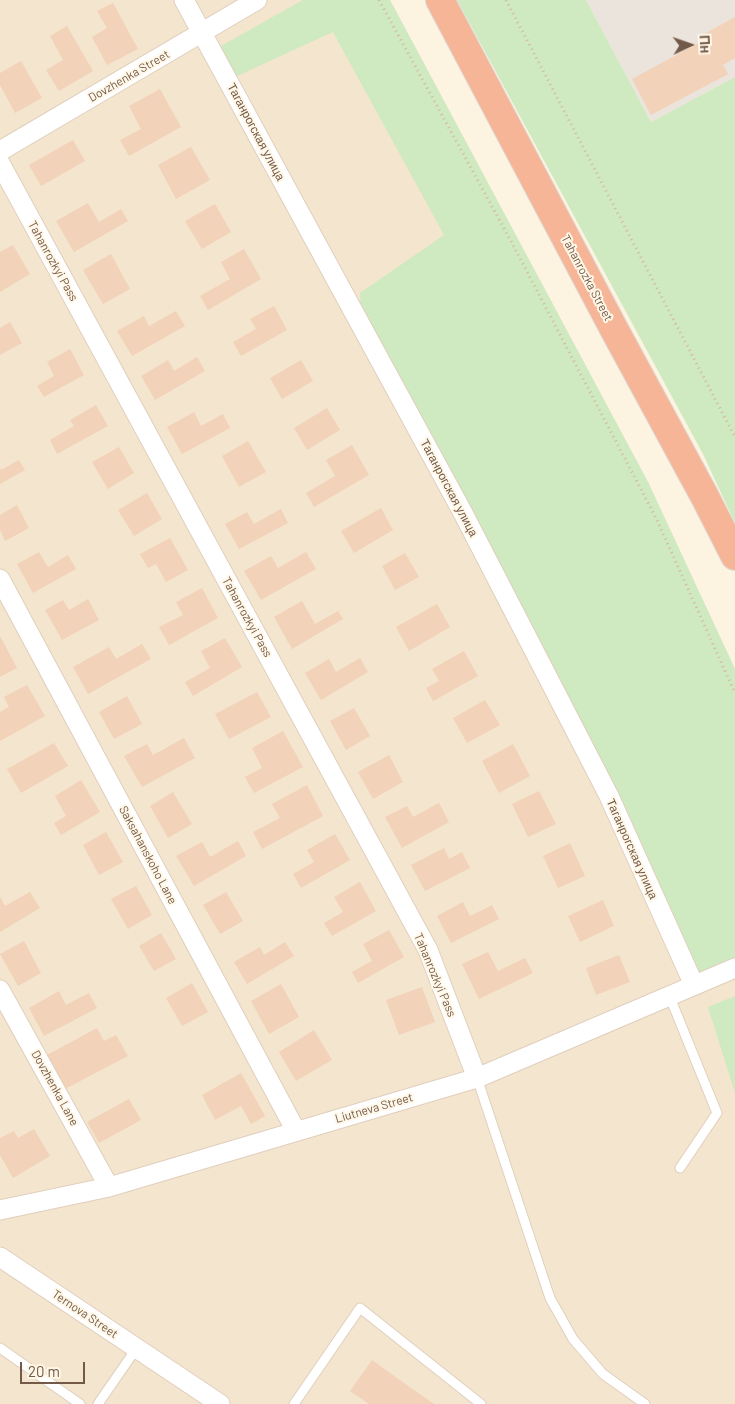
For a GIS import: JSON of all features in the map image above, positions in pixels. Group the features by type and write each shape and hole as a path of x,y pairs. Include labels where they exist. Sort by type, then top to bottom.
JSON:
{"highway":[{"name":"Tahanrozka Street","path":"440,0 615,331 705,496 735,556"}],"street":[{"name":"Таганрогская улица","path":"184,0 463,513 609,796 694,985"},
{"name":"Dovzhenka Street","path":"0,151 257,0"},
{"name":"Tahanrozkyi Pass","path":"0,163 428,950 477,1078"},
{"name":"Saksahanskoho Lane","path":"0,579 296,1131"},
{"name":"Liutneva Street","path":"0,1210 109,1187 477,1078 735,968"},
{"name":"Dovzhenka Lane","path":"0,990 109,1187"},
{"name":"Ternova Street","path":"0,1257 220,1404"}],"lane":[{"path":"670,996 717,1113 680,1168"},
{"path":"477,1078 550,1298 573,1339 602,1374 645,1404"},
{"path":"294,1404 360,1308 481,1404"},
{"path":"0,1348 80,1404"},
{"path":"98,1404 136,1348"}],"path":[{"path":"379,0 512,243 656,518 735,694"},
{"path":"506,0 735,437"}],"shaded area":[{"path":"0,0 390,0 648,482 735,669 735,1404 0,1404"},
{"path":"586,0 735,0 735,77 651,122"}],"green space":[{"path":"303,0 390,0 648,482 735,669 735,963 696,979 362,321 360,293 444,235 333,32 235,77 219,47"},
{"path":"457,0 586,0 651,122 735,77 735,523 703,454"},
{"path":"735,996 735,1093 708,1007"}],"building":[{"path":"113,3 138,49 107,65 92,37 107,28 97,11"},
{"path":"735,17 735,58 723,65 728,74 651,115 632,79 706,39 704,34"},
{"path":"67,26 93,71 59,91 46,70 63,60 50,36"},
{"path":"21,61 42,98 15,113 0,85 0,73"},
{"path":"160,89 181,127 129,156 120,140 141,129 129,106"},
{"path":"73,140 85,161 41,186 29,165"},
{"path":"191,147 210,180 176,199 158,165"},
{"path":"88,203 99,222 121,209 128,221 74,252 56,221"},
{"path":"215,204 231,232 202,249 185,221"},
{"path":"13,245 30,274 0,292 0,252"},
{"path":"244,249 261,279 208,310 200,296 230,279 221,262"},
{"path":"111,254 130,289 103,304 83,270"},
{"path":"274,306 287,330 241,356 233,342 256,329 250,319"},
{"path":"176,311 185,326 132,356 117,331 144,316 149,326"},
{"path":"10,322 22,343 0,355 0,328"},
{"path":"70,349 84,375 44,397 37,386 54,376 47,362"},
{"path":"197,357 205,371 155,400 141,376 168,360 174,371"},
{"path":"301,360 313,381 282,399 270,378"},
{"path":"96,405 108,426 57,454 50,440 74,426 70,420"},
{"path":"327,408 340,430 307,450 294,428"},
{"path":"194,412 201,426 223,414 230,428 182,454 167,427"},
{"path":"248,441 266,472 239,487 222,456"},
{"path":"352,445 369,475 314,507 306,493 335,476 326,460"},
{"path":"119,447 134,473 108,489 92,462"},
{"path":"19,460 25,470 0,484 0,468 1,470"},
{"path":"147,493 162,519 134,536 118,510"},
{"path":"17,505 29,528 5,541 0,530 0,515"},
{"path":"381,508 393,530 354,553 341,531"},
{"path":"281,509 288,523 239,549 225,524 247,512 254,524"},
{"path":"170,538 188,570 166,582 156,564 148,568 140,554"},
{"path":"39,552 48,567 68,555 76,569 33,593 17,564"},
{"path":"306,552 316,569 261,600 244,571 271,556 278,568"},
{"path":"405,553 419,577 395,590 382,566"},
{"path":"202,588 218,618 169,645 159,627 183,615 176,602"},
{"path":"88,599 99,620 62,640 45,610 63,600 69,610"},
{"path":"302,601 315,624 338,611 343,619 292,649 274,617"},
{"path":"437,604 450,627 409,651 396,627"},
{"path":"0,636 17,668 0,677"},
{"path":"225,638 242,667 193,696 185,682 210,668 201,651"},
{"path":"142,644 151,659 88,694 73,667 109,647 116,659"},
{"path":"464,651 478,676 433,701 426,688 439,681 432,669"},
{"path":"360,658 368,672 321,700 305,673 329,659 336,672"},
{"path":"27,685 45,716 0,741 0,712 9,707 4,697"},
{"path":"257,692 271,717 229,739 215,714"},
{"path":"127,696 142,724 114,739 99,712"},
{"path":"485,700 500,725 467,743 453,718"},
{"path":"354,708 370,736 346,750 330,721"},
{"path":"283,731 303,767 254,793 245,777 262,768 252,748"},
{"path":"184,738 195,758 142,787 124,756 147,744 153,755"},
{"path":"54,743 68,766 21,793 7,769"},
{"path":"513,744 530,776 499,793 482,761"},
{"path":"389,755 403,782 373,799 358,772"},
{"path":"81,780 100,812 61,835 54,823 66,816 55,796"},
{"path":"307,785 323,816 262,849 253,832 280,818 272,804"},
{"path":"539,791 556,824 528,837 512,804"},
{"path":"173,792 192,824 168,838 150,806"},
{"path":"439,803 449,822 402,848 385,817 407,806 413,817"},
{"path":"106,832 123,862 99,875 83,845"},
{"path":"335,834 350,860 301,888 293,874 314,862 307,850"},
{"path":"238,841 246,856 194,886 176,856 202,842 210,857"},
{"path":"570,843 585,876 558,888 543,856"},
{"path":"444,848 449,859 462,852 470,868 425,891 411,865"},
{"path":"360,882 376,911 332,936 324,923 343,912 334,897"},
{"path":"136,886 152,915 128,929 111,899"},
{"path":"30,892 40,908 0,932 0,897 5,906"},
{"path":"226,892 243,921 220,934 203,905"},
{"path":"603,900 614,926 580,942 568,916"},
{"path":"463,902 470,916 492,905 499,919 451,943 437,916"},
{"path":"389,930 404,957 358,983 352,972 372,961 363,944"},
{"path":"161,933 176,959 154,971 139,946"},
{"path":"24,941 41,973 18,986 0,954"},
{"path":"285,942 294,956 247,984 234,962 260,947 264,955"},
{"path":"488,952 498,971 525,958 533,973 479,999 462,964"},
{"path":"619,955 630,982 596,995 586,968"},
{"path":"192,983 208,1012 182,1026 166,998"},
{"path":"281,984 299,1017 269,1034 251,1001"},
{"path":"422,987 435,1022 399,1035 386,1000"},
{"path":"59,991 66,1005 89,993 97,1008 44,1036 29,1008"},
{"path":"97,1028 104,1041 116,1035 128,1056 65,1089 47,1055"},
{"path":"314,1030 332,1060 296,1081 279,1052"},
{"path":"241,1073 265,1116 251,1124 241,1106 215,1120 202,1095"},
{"path":"129,1099 141,1120 99,1143 87,1122"},
{"path":"34,1129 50,1156 13,1178 0,1155 0,1138 14,1131 18,1138"},
{"path":"372,1360 434,1404 369,1404 350,1391"}]}
